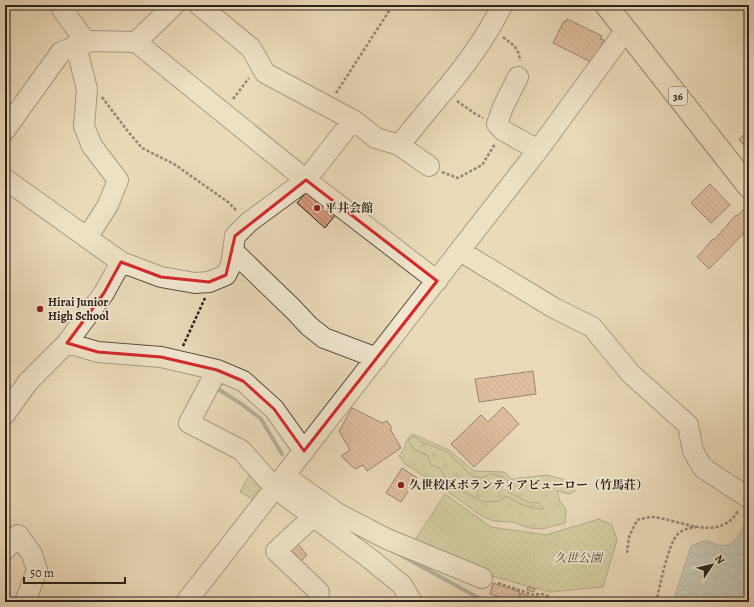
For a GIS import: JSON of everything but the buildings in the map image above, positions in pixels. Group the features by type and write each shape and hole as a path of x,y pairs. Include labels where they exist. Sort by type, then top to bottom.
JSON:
{"main road":[{"name":"36","path":"606,5 749,187"}],"street":[{"path":"61,5 80,44 79,58 87,89 84,126 92,146 118,180 108,205 87,238"},
{"path":"136,42 174,5"},
{"path":"199,5 250,48 265,73 353,120 376,138 399,144 429,166"},
{"path":"399,144 414,129 456,78 490,27 502,5"},
{"path":"194,597 280,482 538,150 626,30"},
{"path":"5,130 61,52 80,44 136,42 306,180 437,281"},
{"path":"518,77 502,107 500,127 538,150"},
{"path":"5,179 121,262 161,277 195,283 209,282 226,275 230,265 235,236 249,222 306,180 353,120"},
{"path":"233,251 309,326 324,338 377,358"},
{"path":"460,251 554,308 592,328 631,374 688,425 693,451 703,468 747,497"},
{"path":"5,414 28,382 67,343 104,293 121,262"},
{"path":"67,343 98,352 161,357 217,370 243,381 274,409 304,451"},
{"path":"217,370 189,423 241,450 280,482 314,516 402,585 412,602"},
{"path":"280,482 387,539 482,578"},
{"path":"314,516 276,551 319,592"},
{"path":"5,550 18,535 32,554 37,570 25,602"}],"path":[{"path":"327,106 393,5"},
{"path":"490,27 513,45 519,52 520,64 518,77"},
{"path":"223,113 259,63"},
{"path":"99,91 126,129 142,148 174,164 228,202 249,222"},
{"path":"429,166 458,178 482,165 500,127 474,114 444,91"},
{"path":"176,361 206,296"},
{"path":"627,553 629,537 637,520 651,517 714,528 729,523 747,497"},
{"path":"656,602 670,548 677,534 685,529 696,526"},
{"path":"482,578 534,595 539,593 549,596 555,602"}],"highlighted area":[{"path":"306,180 437,281 304,451 274,409 243,381 217,370 161,357 98,352 67,343 104,293 121,262 161,277 209,282 226,275 235,236"}],"green space":[{"path":"412,434 449,450 474,471 504,472 512,479 547,475 569,481 575,491 569,494 557,491 560,502 566,509 565,523 542,529 530,528 512,522 493,521 480,515 447,491 405,464 399,456 407,440"},
{"path":"414,436 420,441 447,452 472,476 482,478 490,474 503,477 512,484 508,492 528,502 539,503 544,509 524,506 507,496 499,501 484,502 469,495 446,479 441,469 431,465 427,455 414,450 408,440"},
{"path":"251,472 261,484 261,492 254,500 240,492"},
{"name":"久世公園","path":"445,494 491,527 546,535 599,519 612,525 617,540 603,587 550,592 480,573 412,545"}],"water":[{"path":"748,515 749,602 673,602 691,546 706,541 718,545 730,544 738,537"}],"waterway":[{"path":"218,389 261,419 282,454"},
{"path":"397,553 486,602"}],"place":[{"name":"平井会館","path":"317,208"},
{"name":"Hirai Junior High School","path":"40,309"},
{"name":"久世校区ボランティアビューロー（竹馬荘）","path":"401,485"}]}
